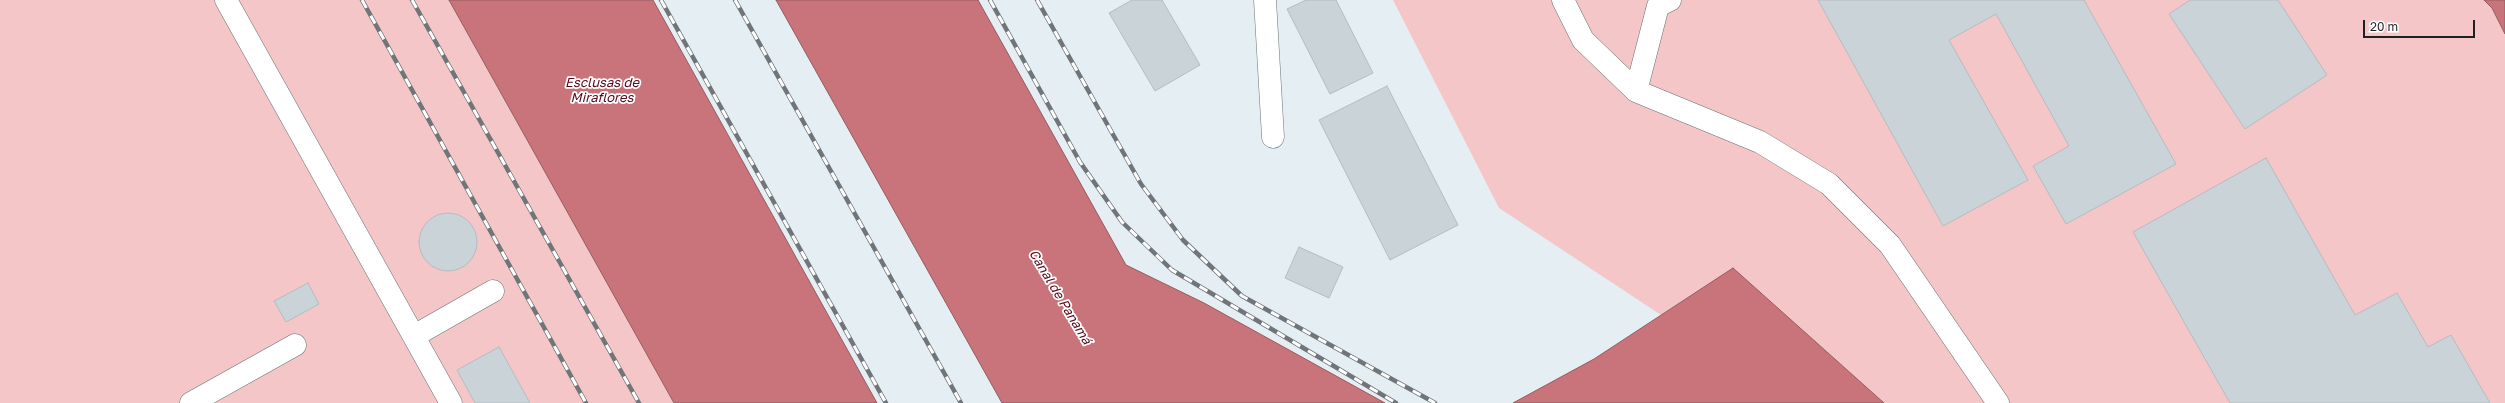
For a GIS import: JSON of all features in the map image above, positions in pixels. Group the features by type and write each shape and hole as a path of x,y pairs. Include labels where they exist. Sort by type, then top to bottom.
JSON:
{"lane":[{"path":"226,0 452,403"},
{"path":"1266,0 1274,137"},
{"path":"1563,0 1583,40 1636,91 1760,142 1829,184 1890,245 1998,403"},
{"path":"1636,91 1658,6 1670,0"},
{"path":"414,336 493,291"},
{"path":"191,403 295,345"}],"shaded area":[{"path":"0,0 449,0 674,403 0,403"},
{"path":"1393,0 2484,0 2492,8 2505,34 2505,403 1884,403 1733,269 1661,315 1499,208"}],"water":[{"name":"Esclusas de Miraflores","path":"449,0 653,0 877,403 674,403"},
{"name":"Canal de Panamá","path":"776,0 978,0 1126,265 1204,303 1385,403 1002,403"},
{"path":"2484,0 2505,0 2505,34 2492,8"},
{"path":"1733,268 1884,403 1513,403 1594,359"}],"building":[{"path":"1132,0 1162,0 1200,65 1155,91 1109,13"},
{"path":"1306,0 1336,0 1373,73 1330,94 1287,9"},
{"path":"1818,0 2084,0 2176,164 2066,224 2033,166 2069,146 1996,14 1949,40 2028,180 1943,226"},
{"path":"2190,0 2278,0 2327,75 2245,129 2169,14"},
{"path":"1387,86 1458,225 1390,260 1319,120"},
{"path":"2266,158 2355,315 2397,293 2428,347 2451,335 2490,403 2230,403 2133,232"},
{"path":"442,213 454,213 469,221 477,236 477,248 469,263 454,271 442,271 427,263 419,248 419,236 427,221"},
{"path":"1299,247 1343,267 1329,298 1285,278"},
{"path":"308,283 319,304 286,322 274,301"},
{"path":"499,347 530,403 475,403 457,370"}],"railway":[{"path":"362,0 586,403"},
{"path":"412,0 639,403"},
{"path":"661,0 886,403"},
{"path":"735,0 961,403"},
{"path":"990,0 1080,162 1122,222 1172,270 1396,403"},
{"path":"1037,0 1141,184 1183,240 1242,296 1435,403"}]}
